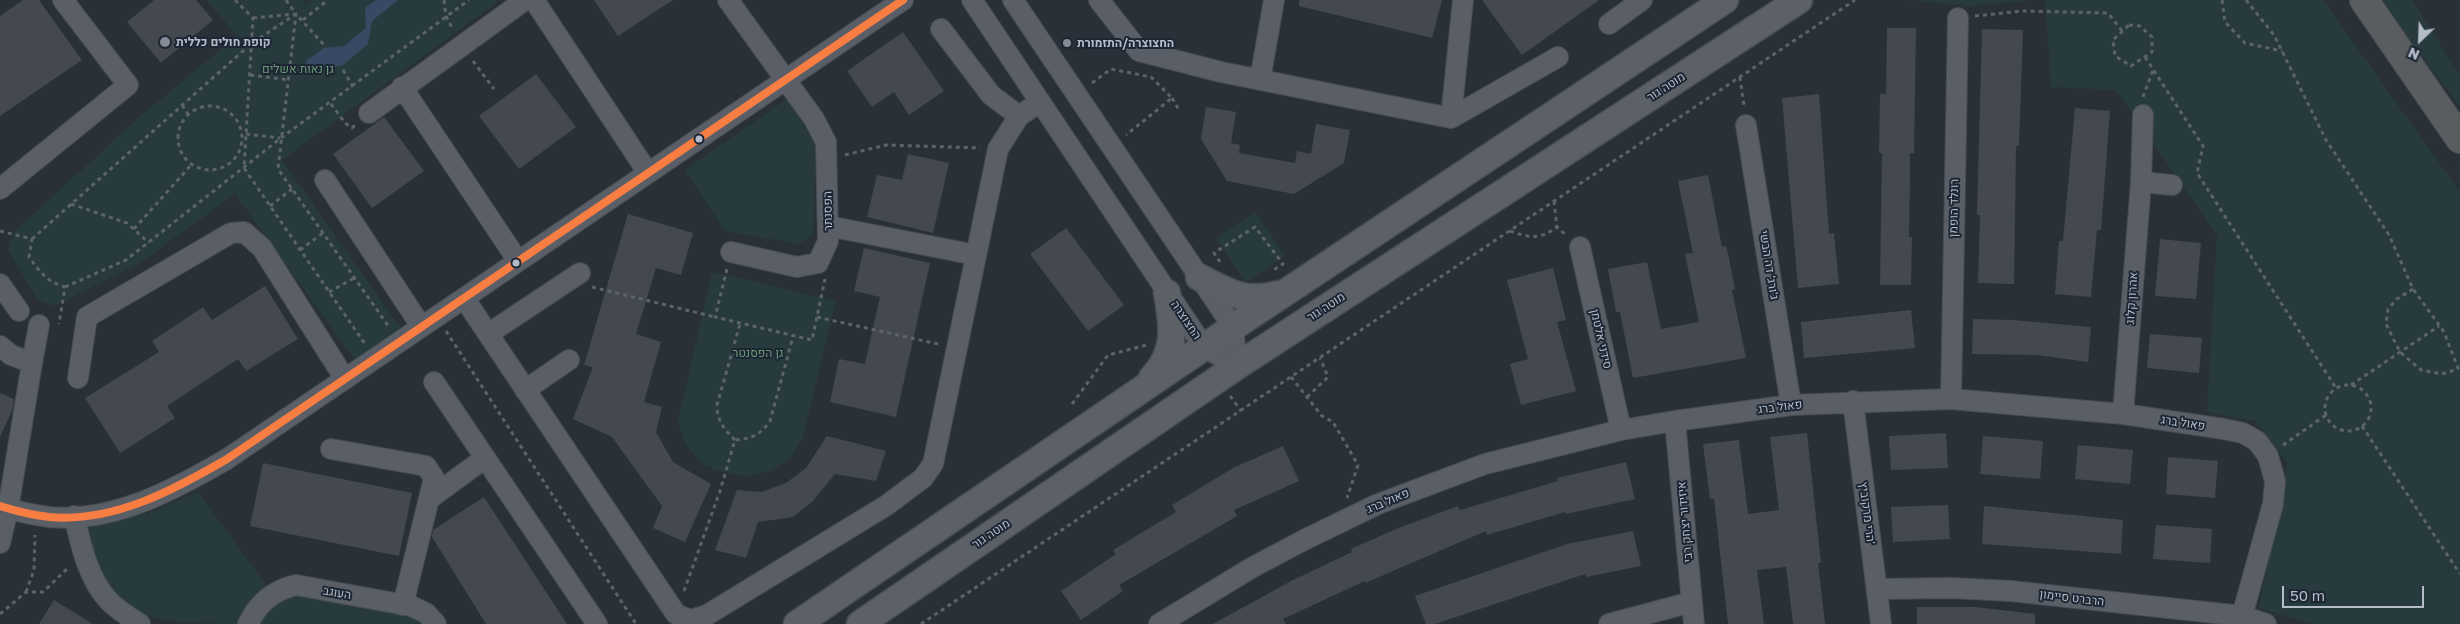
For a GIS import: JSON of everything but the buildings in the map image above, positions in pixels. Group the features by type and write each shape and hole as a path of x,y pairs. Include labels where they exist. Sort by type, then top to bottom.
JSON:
{"highway":[{"path":"2364,0 2460,139"}],"main road":[{"path":"797,624 1233,327 1725,0"},
{"name":"מוטה גור","path":"860,624 1237,366 1799,0"},
{"path":"1200,277 1228,292 1246,298 1261,299 1289,291"},
{"path":"1142,390 1163,367 1171,345 1173,326 1168,293"}],"street":[{"path":"0,189 128,85 63,0"},
{"path":"369,113 402,87 525,0"},
{"path":"534,0 648,173"},
{"name":"הפסנתר","path":"728,0 814,119 826,142 828,233 818,263 797,267 731,252"},
{"path":"4,507 51,517 74,516 130,506 193,479 227,459 340,372 423,318 464,298 903,0"},
{"name":"החצוצרה","path":"972,0 1204,347 1237,366"},
{"path":"1013,0 1233,327 1237,366"},
{"path":"1099,0 1139,51 1260,80 1451,118 1558,57"},
{"path":"1260,80 1274,0"},
{"path":"1451,118 1463,0"},
{"path":"1609,24 1642,0"},
{"name":"רונלד הופמן","path":"1952,398 1958,18"},
{"path":"941,29 991,95 1019,116"},
{"path":"402,87 518,261"},
{"path":"464,298 676,614 690,620 707,615 887,505 923,478 933,464 998,149 1019,116 1040,102"},
{"name":"אהרון קלוג","path":"2123,414 2141,182 2143,115"},
{"name":"ג'ורג' דה הבשי","path":"1746,125 1791,405"},
{"path":"325,180 423,318"},
{"path":"2141,182 2172,185"},
{"path":"78,378 87,317 231,233 244,232 262,248 340,372"},
{"path":"828,233 976,255"},
{"name":"סידני אלטמן","path":"1580,247 1621,430"},
{"path":"488,334 574,277"},
{"path":"0,284 19,311"},
{"path":"0,543 4,507 40,325"},
{"path":"0,346 11,355 32,363"},
{"path":"525,390 569,360"},
{"path":"434,382 597,624"},
{"name":"פאול ברג","path":"1159,624 1252,567 1378,504 1486,464 1621,430 1675,421 1791,405 1952,398 2123,414 2243,433 2257,441 2268,456 2275,481 2273,504 2242,616"},
{"name":"הרי מרקוביץ'","path":"1853,401 1881,624"},
{"name":"איזידור יצחק רבי","path":"1675,421 1694,624"},
{"path":"331,449 426,466 434,478 403,605"},
{"path":"429,499 485,458"},
{"path":"74,516 84,554 94,579 108,601 140,624"},
{"name":"העוגב","path":"248,624 252,614 278,590 296,585 403,605 426,613 436,624"},
{"name":"הרברט סיימון","path":"1877,589 1950,588 2011,591 2242,616 2266,624"},
{"path":"1609,624 1692,602"}],"path":[{"path":"235,0 253,18 246,134 244,140 235,157 220,168 210,170 192,164 185,158 178,140 178,130 188,114 203,106 220,107 227,111 238,124 244,140 244,168 365,344"},
{"path":"286,0 324,45"},
{"path":"303,20 328,0"},
{"path":"444,0 446,16"},
{"path":"65,287 126,260 281,138 330,104 469,0"},
{"path":"921,624 1855,0"},
{"path":"2222,0 2225,22 2245,44 2282,51"},
{"path":"2246,0 2274,35 2326,140 2389,235 2413,289 2444,332 2460,373"},
{"path":"1958,18 2022,11 2108,13 2122,31"},
{"path":"253,18 296,14"},
{"path":"32,239 252,44 296,14"},
{"path":"296,14 278,169 389,328"},
{"path":"2129,25 2140,26 2152,37 2152,52 2145,57 2131,66 2115,56 2113,40 2129,25"},
{"path":"2145,57 2203,146 2197,173 2336,388"},
{"path":"1076,94 1111,69 1151,77 1172,98 1179,110"},
{"path":"343,70 353,87"},
{"path":"2143,115 2143,95 2153,70"},
{"path":"249,75 289,80"},
{"path":"1740,77 1746,125"},
{"path":"1112,146 1172,98"},
{"path":"330,104 345,124"},
{"path":"182,105 188,114"},
{"path":"246,134 281,138"},
{"path":"842,156 886,145 998,149"},
{"path":"134,229 192,164"},
{"path":"270,206 292,189"},
{"path":"1554,201 1557,228 1580,247"},
{"path":"70,204 128,223 149,243"},
{"path":"1225,269 1214,253 1255,227 1283,264 1266,275"},
{"path":"1509,231 1527,237 1545,236 1557,228"},
{"path":"300,250 323,233"},
{"path":"574,277 740,324 812,340 824,288 828,233"},
{"path":"715,317 731,252"},
{"path":"329,292 354,278"},
{"path":"2413,289 2398,299 2388,309 2386,324 2400,352 2420,370 2442,374 2458,368"},
{"path":"817,317 957,348"},
{"path":"381,333 389,328 423,318 636,624"},
{"path":"735,440 721,424 717,414 717,405 740,324"},
{"path":"2350,385 2364,392 2371,405 2370,413 2362,426 2356,429 2341,430 2329,421 2326,415 2326,400 2336,388 2350,385 2439,326"},
{"path":"735,440 754,437 763,431 770,421 793,336"},
{"path":"340,372 365,344 373,339"},
{"path":"1307,396 1328,377 1320,358"},
{"path":"1291,377 1322,416 1333,422 1358,465 1338,524"},
{"path":"2268,456 2326,415"},
{"path":"2362,426 2460,574"},
{"path":"676,614 720,491 735,440"},
{"path":"0,614 26,592 34,570 36,538 30,514"},
{"path":"26,592 43,592 84,554"}],"green space":[{"name":"גן נאות אשלים","path":"207,0 302,0 306,5 312,0 500,0 282,160 402,330 355,360 235,194 140,263 54,306 37,299 8,250 13,233 138,118 237,36"},
{"path":"1908,0 2034,0 1970,6"},
{"path":"2045,0 2323,0 2460,192 2460,624 2314,624 2259,608 2288,463 2255,421 2207,412 2217,235 2116,90 2051,87"},
{"path":"2381,0 2412,0 2460,75 2460,107"},
{"path":"787,99 816,145 813,234 799,244 725,231 685,170"},
{"path":"1256,212 1285,256 1246,282 1216,238"},
{"name":"גן הפסנטר","path":"712,272 836,301 803,437 789,460 768,472 745,476 723,472 703,465 686,445 678,421"},
{"path":"198,492 267,586 249,608 241,624 193,623 161,619 131,609 118,602 112,595 102,576 94,554 85,524 149,513"},
{"path":"296,591 410,612 429,624 254,624 281,594"}],"water":[{"path":"376,0 398,0 372,21 368,44 343,65 307,72 306,61 324,48 344,46 366,28 365,8"}],"transit line":[{"path":"0,506 24,513 49,517 73,518 96,515 142,502 207,471 903,0"}],"place":[{"name":"קופת חולים כללית","path":"165,42"},
{"name":"החצוצרה/התזמורת","path":"1067,43"}]}
